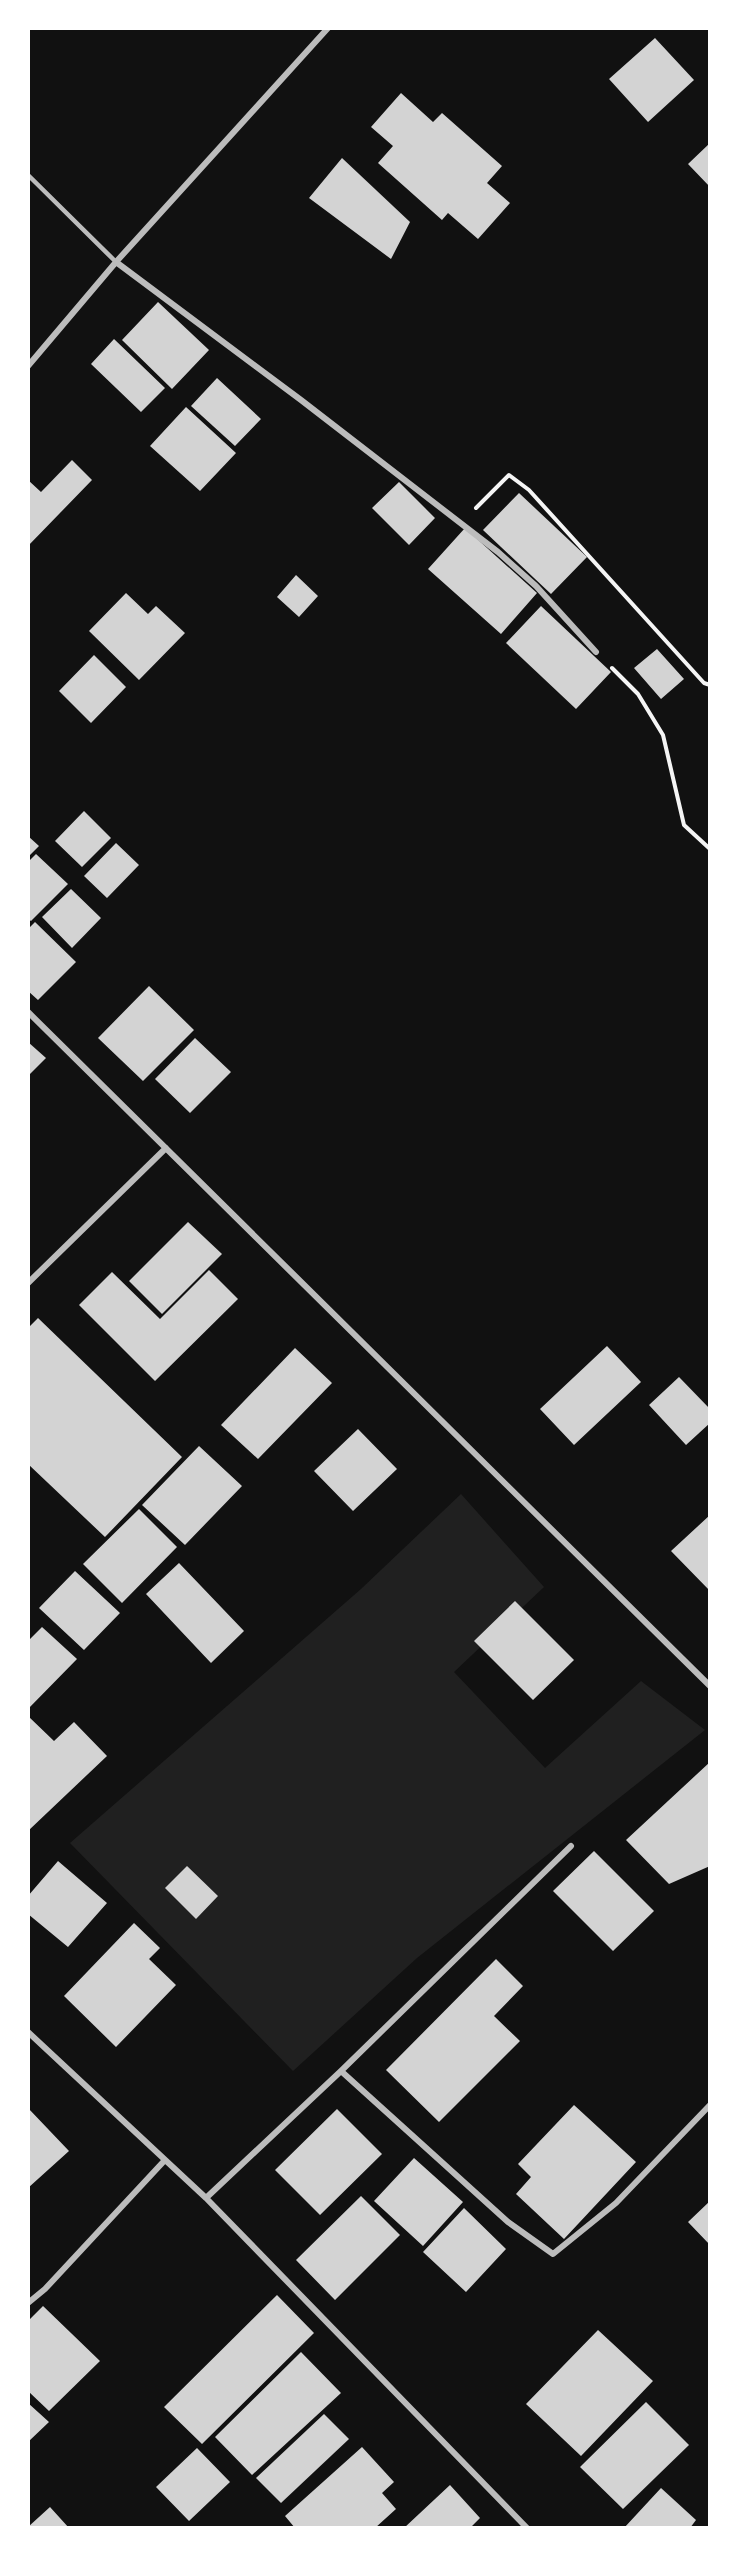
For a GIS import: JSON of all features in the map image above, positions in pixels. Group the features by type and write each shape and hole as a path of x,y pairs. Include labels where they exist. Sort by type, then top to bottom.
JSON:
{"street":[{"path":"28,366 116,262 328,28"},
{"path":"116,262 498,552 536,586 596,652"},
{"path":"28,1012 710,1686"},
{"path":"28,1283 166,1148"},
{"path":"206,2198 341,2071 571,1846"},
{"path":"28,2032 206,2198 527,2528"},
{"path":"341,2071 508,2222 553,2254 616,2203 710,2105"},
{"path":"28,2303 45,2289 165,2160"}],"lane":[{"path":"28,175 116,262"}],"path":[{"path":"460,524 509,475 529,490 704,683 710,685"},
{"path":"596,652 638,694 663,735 684,825 710,849"}],"shaded area":[{"path":"461,1494 544,1587 454,1672 545,1768 641,1681 705,1730 417,1958 293,2071 70,1843 361,1589"}],"building":[{"path":"655,38 694,80 648,122 609,79"},
{"path":"401,93 433,122 442,113 502,166 487,183 510,203 478,239 448,213 442,220 378,163 393,146 371,127"},
{"path":"710,143 710,187 688,164"},
{"path":"342,158 410,222 391,259 309,198"},
{"path":"158,302 209,350 172,389 122,340"},
{"path":"114,339 165,388 141,412 91,364"},
{"path":"217,378 261,419 235,446 191,406"},
{"path":"186,407 236,453 200,491 150,446"},
{"path":"72,460 92,480 28,546 28,480 41,492"},
{"path":"399,482 435,518 409,545 372,508"},
{"path":"519,493 587,557 551,594 483,530"},
{"path":"465,528 537,593 501,634 428,569"},
{"path":"296,575 318,596 299,617 277,597"},
{"path":"126,593 148,614 156,606 185,633 139,680 89,631"},
{"path":"541,606 611,672 576,709 506,643"},
{"path":"657,649 684,679 661,699 634,668"},
{"path":"94,655 126,687 91,723 59,691"},
{"path":"84,811 111,838 82,867 55,841"},
{"path":"28,836 39,846 28,857"},
{"path":"116,843 139,865 107,898 84,876"},
{"path":"36,854 68,884 31,921 28,919 28,862"},
{"path":"71,889 101,918 72,948 42,917"},
{"path":"35,922 76,962 38,1000 28,991 28,929"},
{"path":"149,986 194,1030 143,1081 98,1038"},
{"path":"195,1038 231,1072 190,1113 155,1079"},
{"path":"28,1042 46,1058 28,1076"},
{"path":"188,1222 222,1254 162,1314 129,1281"},
{"path":"209,1270 238,1299 155,1381 79,1305 112,1272 160,1319"},
{"path":"38,1318 182,1457 105,1537 28,1464 28,1328"},
{"path":"607,1346 641,1382 574,1445 540,1409"},
{"path":"295,1348 332,1383 258,1459 221,1425"},
{"path":"679,1377 710,1409 710,1423 686,1445 649,1405"},
{"path":"358,1429 397,1469 353,1511 314,1471"},
{"path":"199,1446 242,1486 185,1545 142,1505"},
{"path":"139,1509 177,1547 122,1603 83,1564"},
{"path":"710,1515 710,1591 671,1551"},
{"path":"179,1563 244,1631 211,1663 146,1594"},
{"path":"75,1571 120,1613 84,1650 39,1608"},
{"path":"515,1601 574,1660 533,1700 474,1641"},
{"path":"42,1627 77,1659 28,1709 28,1641"},
{"path":"28,1716 54,1741 74,1722 107,1756 28,1831"},
{"path":"710,1762 710,1866 669,1884 626,1840"},
{"path":"594,1851 654,1911 613,1951 553,1891"},
{"path":"58,1861 107,1903 68,1947 28,1914 28,1896"},
{"path":"187,1866 218,1896 196,1919 165,1888"},
{"path":"134,1923 160,1948 149,1959 176,1985 116,2047 64,1996"},
{"path":"496,1959 523,1986 494,2016 520,2041 439,2122 386,2070"},
{"path":"574,2105 636,2162 564,2239 516,2194 531,2177 518,2164"},
{"path":"28,2108 69,2151 28,2188"},
{"path":"337,2109 382,2154 320,2215 275,2170"},
{"path":"414,2158 463,2202 423,2246 374,2201"},
{"path":"361,2196 400,2235 335,2300 296,2260"},
{"path":"710,2201 710,2245 688,2222"},
{"path":"464,2208 506,2249 466,2292 423,2252"},
{"path":"277,2295 314,2333 202,2444 164,2407"},
{"path":"43,2306 100,2361 49,2411 28,2391 28,2321"},
{"path":"598,2330 653,2381 581,2456 526,2404"},
{"path":"301,2352 341,2393 252,2475 215,2437"},
{"path":"646,2402 689,2445 623,2509 580,2467"},
{"path":"28,2403 49,2422 28,2442"},
{"path":"324,2414 349,2439 281,2503 256,2478"},
{"path":"362,2447 394,2482 382,2493 396,2509 375,2528 295,2528 285,2516"},
{"path":"197,2448 230,2482 189,2521 156,2487"},
{"path":"450,2485 480,2518 470,2528 404,2528"},
{"path":"661,2488 696,2520 690,2528 624,2528"},
{"path":"50,2507 69,2528 28,2528 28,2527"}]}
